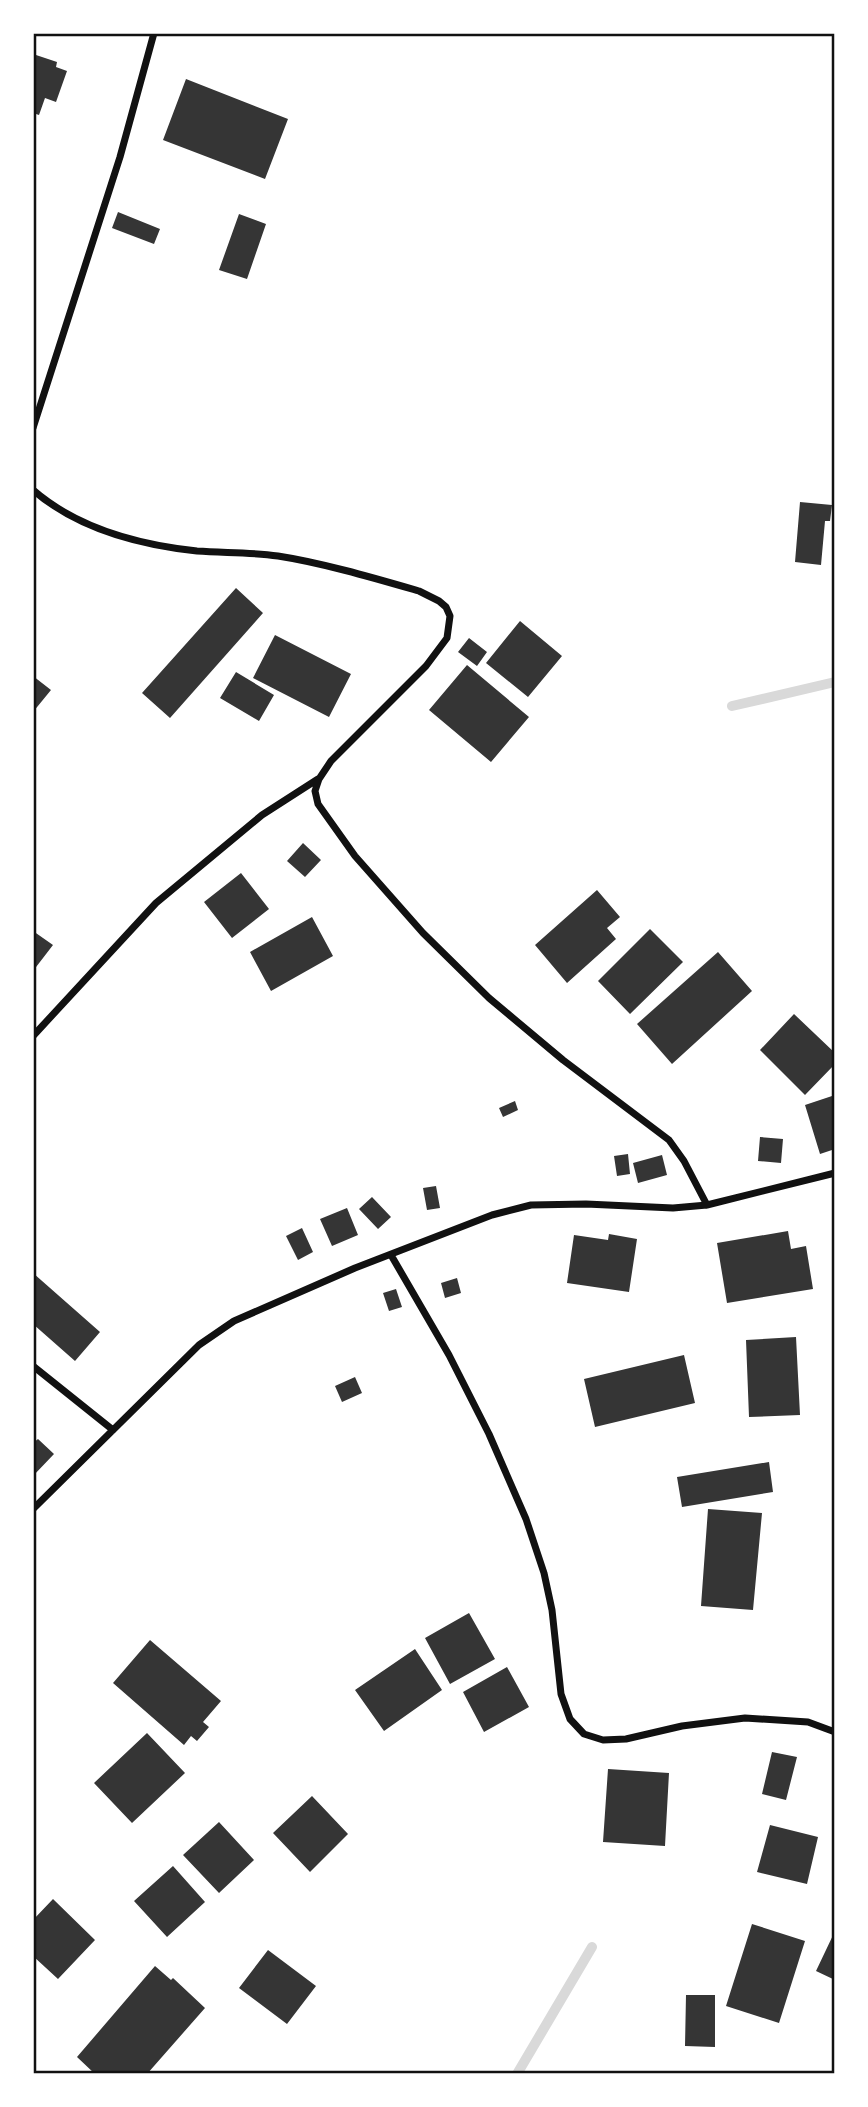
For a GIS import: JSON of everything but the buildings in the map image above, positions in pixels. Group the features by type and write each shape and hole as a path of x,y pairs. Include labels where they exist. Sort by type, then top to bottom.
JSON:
{"street":[{"path":"33,428 120,157 154,33"},
{"path":"33,490 55,508 72,516 150,545 278,556 419,591 446,607 450,616 447,638 436,653 331,761 319,779 315,791 318,804 355,856 423,933 489,998 563,1060 669,1140 684,1161 707,1205"},
{"path":"33,1036 156,903 262,816 319,779"},
{"path":"33,1509 199,1345 234,1321 355,1268 492,1215 531,1205 586,1204 673,1208 707,1205 835,1174"},
{"path":"391,1255 449,1355 489,1434 526,1519 544,1573 552,1610 561,1694 570,1719 584,1734 603,1740 625,1739 682,1726 745,1718 808,1723 835,1732"},
{"path":"33,1366 113,1430"}],"waterway":[{"path":"732,706 835,682"},
{"path":"517,2074 592,1947"}]}
